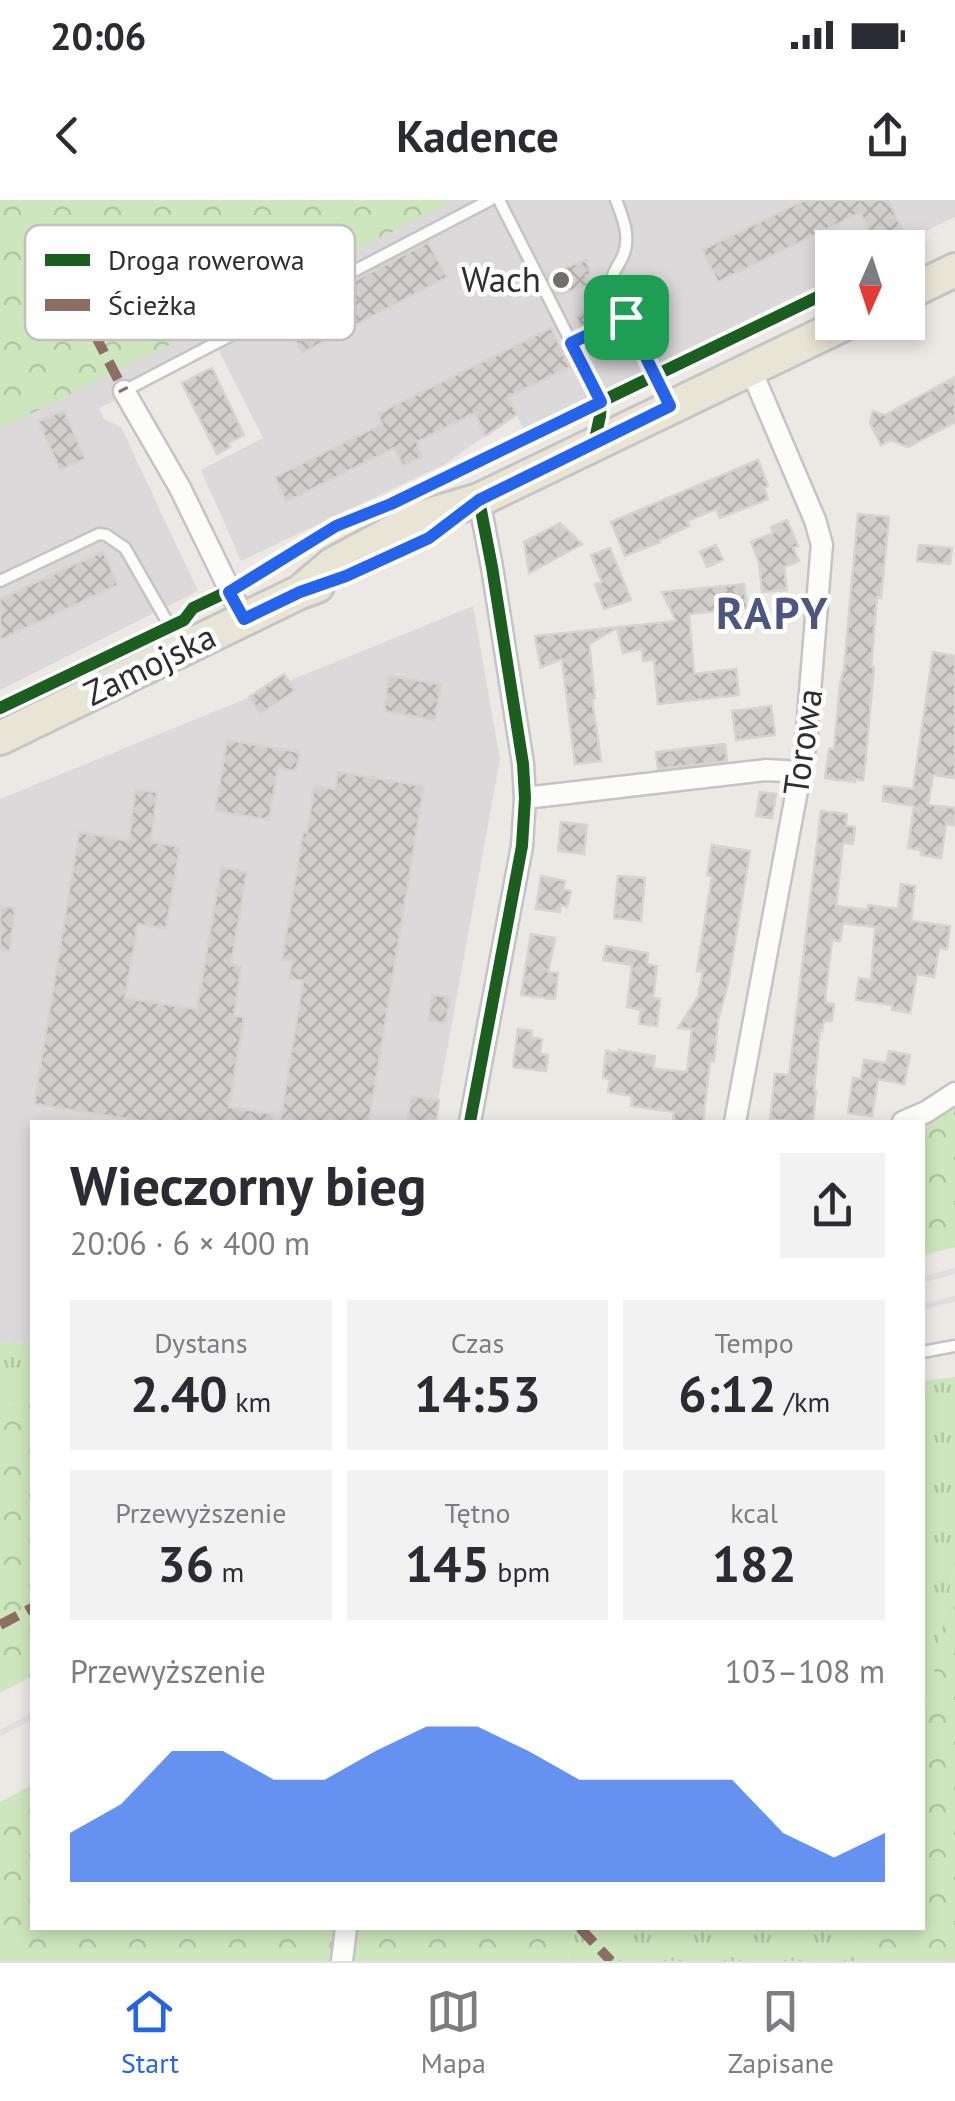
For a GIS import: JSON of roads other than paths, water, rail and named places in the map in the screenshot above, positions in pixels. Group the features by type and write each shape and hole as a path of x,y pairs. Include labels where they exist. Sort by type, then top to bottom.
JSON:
{"main road":[{"path":"925,285 955,270"},
{"name":"Zamojska","path":"0,738 300,592 346,576 429,538 479,500 815,338"}],"street":[{"name":"Torowa","path":"735,1120 806,742 822,545 816,520 751,370"},
{"path":"124,391 180,488 244,619"},
{"path":"470,1120 522,846 524,798 520,744 479,500"},
{"path":"524,798 766,770 801,772"},
{"path":"908,1120 955,1093"},
{"path":"342,1961 346,1930"}],"lane":[{"path":"355,270 490,200"},
{"path":"499,200 601,402 594,444"},
{"path":"616,200 627,237 612,286 670,406"},
{"path":"571,343 626,317"},
{"path":"124,391 222,340"},
{"path":"0,582 98,534 106,535 125,548 183,649"},
{"path":"925,1351 955,1346"}],"railway":[{"path":"925,1279 955,1271"},
{"path":"925,1306 955,1299"},
{"path":"0,1733 30,1717"}],"place":[{"name":"Wach","path":"561,280"}],"district":[{"name":"RAPY","path":"773,613"}]}
